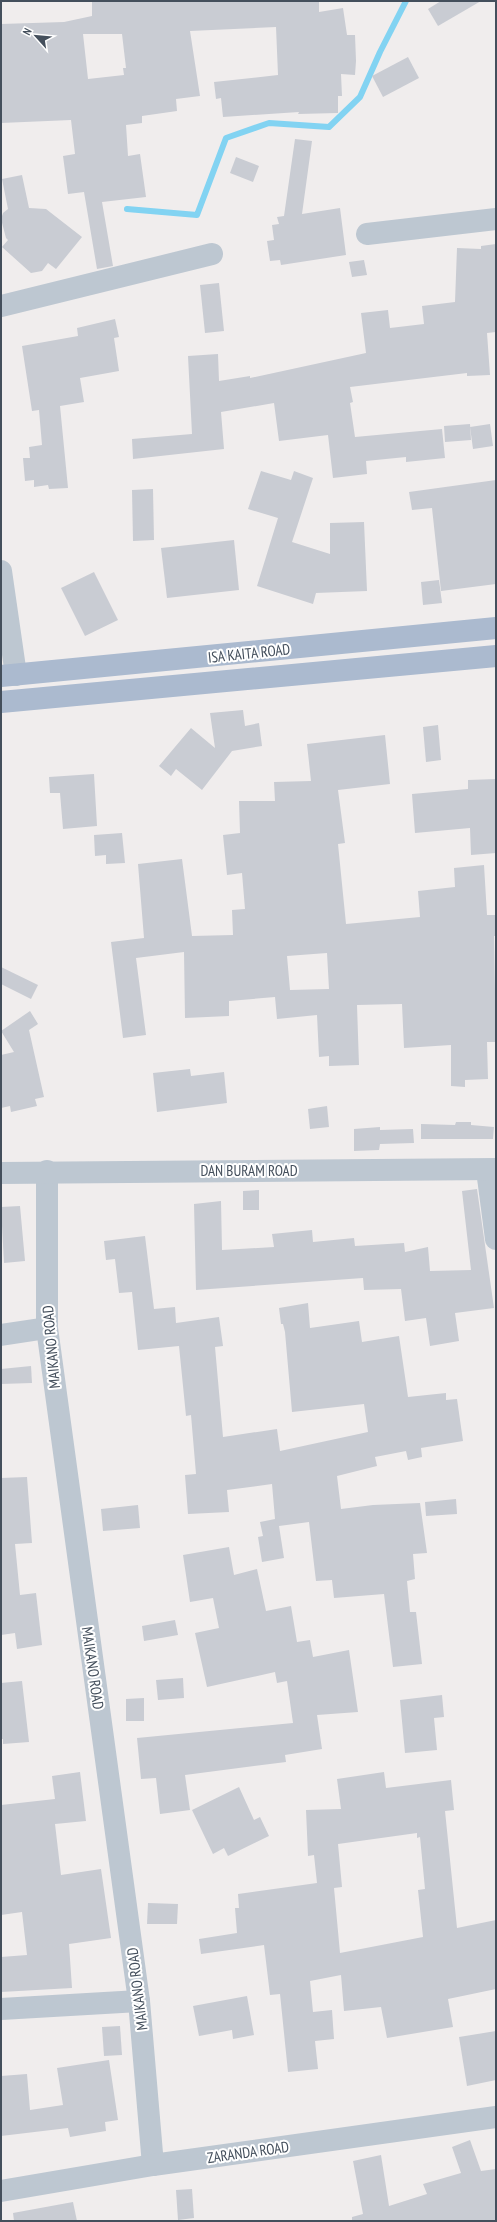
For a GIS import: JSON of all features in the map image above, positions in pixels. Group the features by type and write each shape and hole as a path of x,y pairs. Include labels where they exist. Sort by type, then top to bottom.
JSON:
{"main road":[{"name":"ISA KAITA ROAD","path":"8,676 496,628"},
{"name":"ISA KAITA ROAD","path":"1,702 496,656"}],"street":[{"path":"367,234 496,219"},
{"path":"1,306 212,254"},
{"path":"1,571 8,676"},
{"path":"492,1169 496,1239"},
{"name":"DAN BURAM ROAD","path":"1,1173 47,1171 492,1169"},
{"name":"MAIKANO ROAD","path":"47,1171 47,1328 139,2001 153,2165"},
{"path":"1,1336 47,1328"},
{"path":"1,2009 139,2001"},
{"name":"ZARANDA ROAD","path":"1,2191 153,2165 496,2117"}],"building":[{"path":"92,1 319,1 319,12 343,8 347,35 355,35 355,75 341,74 342,96 338,96 338,113 298,114 299,112 223,117 221,98 216,99 214,82 278,75 276,27 190,31 200,96 176,99 177,111 142,116 142,123 126,125 128,156 140,154 146,197 102,202 113,266 97,269 84,192 68,194 63,156 75,154 71,120 1,123 1,24 64,22 92,16","holes":["83,34 122,34 126,68 123,68 124,75 88,79"]},
{"path":"441,1 481,1 438,26 428,9"},
{"path":"408,57 419,78 383,97 372,76"},
{"path":"295,139 312,141 302,214 340,208 346,255 281,265 280,260 270,261 267,241 274,240 272,225 279,224 277,217 284,216"},
{"path":"236,157 259,166 253,182 230,173"},
{"path":"22,175 29,208 46,209 82,237 56,269 48,263 42,271 31,273 2,247 8,240 6,238 1,219 3,213 8,209 2,179"},
{"path":"496,244 496,332 487,333 490,375 467,376 467,373 350,387 353,402 350,403 355,437 442,429 445,458 406,462 406,457 366,461 367,474 333,478 328,435 279,441 274,403 221,412 224,449 133,459 132,439 192,434 188,356 218,354 219,381 250,376 250,378 366,353 361,313 388,310 390,328 424,324 422,306 455,302 457,248 481,249 481,246"},
{"path":"364,260 367,275 352,277 349,262"},
{"path":"219,283 224,331 205,333 200,285"},
{"path":"115,319 119,337 114,338 119,371 80,378 84,402 60,406 68,488 49,489 48,485 34,487 34,480 25,481 23,458 30,458 29,447 42,445 39,410 32,411 22,346 78,336 77,328"},
{"path":"470,424 471,440 445,442 444,426"},
{"path":"490,424 493,446 473,449 470,427"},
{"path":"261,471 291,480 294,471 313,478 292,542 330,554 330,523 364,522 367,591 316,593 313,604 257,586 278,518 248,509"},
{"path":"496,480 496,584 441,591 432,508 412,510 409,492"},
{"path":"153,489 154,540 133,541 132,490"},
{"path":"234,540 239,590 167,598 161,548"},
{"path":"94,572 118,620 85,636 61,588"},
{"path":"439,580 442,603 423,605 421,582"},
{"path":"243,710 245,726 259,723 262,746 232,751 202,790 176,769 171,776 159,766 191,728 215,748 210,713"},
{"path":"438,725 441,760 426,762 423,727"},
{"path":"385,735 390,784 338,790 345,843 338,844 346,924 420,917 418,891 455,887 454,868 484,865 487,915 496,915 496,936 494,936 496,1042 487,1042 488,1079 465,1080 465,1087 451,1086 451,1045 404,1048 402,1004 357,1005 359,1065 329,1066 329,1056 319,1057 317,1015 277,1019 275,997 229,1001 229,1016 185,1018 184,952 136,958 146,1035 123,1038 111,942 144,938 138,864 182,859 192,936 233,935 232,910 245,909 242,873 227,875 223,835 240,833 239,801 275,801 274,782 311,781 307,744","holes":["327,953 329,989 290,990 287,956"]},
{"path":"94,774 97,826 63,829 60,793 50,793 49,777"},
{"path":"496,779 496,853 471,855 470,828 415,833 412,794 468,789 468,780"},
{"path":"122,833 125,863 106,864 106,855 95,856 94,835"},
{"path":"1,967 38,985 31,999 1,984"},
{"path":"30,1011 38,1024 29,1030 44,1097 35,1099 37,1106 11,1112 10,1106 1,1108 1,1055 14,1052 1,1031"},
{"path":"190,1069 191,1076 224,1072 227,1103 157,1112 153,1073"},
{"path":"327,1106 329,1127 310,1129 308,1109"},
{"path":"456,1122 471,1122 471,1125 494,1127 493,1139 421,1139 421,1124 455,1125"},
{"path":"380,1127 380,1130 413,1129 414,1143 380,1144 379,1150 354,1151 354,1129"},
{"path":"477,1189 494,1308 455,1313 459,1341 430,1346 426,1318 405,1321 401,1289 364,1290 363,1278 196,1290 194,1204 221,1201 222,1250 274,1247 272,1234 312,1230 313,1242 354,1238 355,1246 404,1243 405,1252 428,1247 430,1271 471,1270 462,1191"},
{"path":"259,1190 259,1210 243,1210 243,1191"},
{"path":"20,1206 25,1261 4,1263 1,1207"},
{"path":"145,1236 154,1309 175,1307 176,1323 219,1317 223,1346 215,1347 223,1437 277,1429 280,1451 368,1432 364,1404 292,1412 285,1332 283,1324 281,1324 279,1308 308,1303 310,1328 359,1321 362,1342 399,1336 408,1397 446,1393 446,1400 457,1399 463,1441 421,1448 422,1457 408,1460 406,1451 375,1457 377,1466 337,1476 341,1509 373,1505 420,1503 427,1553 413,1554 415,1579 407,1581 410,1612 416,1612 422,1664 393,1667 384,1594 334,1598 332,1580 316,1581 309,1522 279,1526 284,1558 262,1562 258,1537 263,1536 260,1522 275,1519 272,1484 227,1490 229,1512 188,1514 185,1475 196,1474 191,1415 186,1416 179,1346 138,1350 132,1292 119,1293 115,1259 106,1260 104,1241"},
{"path":"31,1366 32,1383 1,1384 1,1369"},
{"path":"27,1477 32,1543 15,1544 20,1595 36,1593 42,1645 17,1649 15,1633 1,1635 1,1478"},
{"path":"456,1499 457,1514 426,1516 425,1502"},
{"path":"138,1505 140,1528 103,1531 101,1509"},
{"path":"229,1547 234,1575 257,1569 266,1611 291,1606 297,1642 310,1640 313,1657 349,1650 358,1712 317,1715 322,1749 285,1755 286,1762 185,1775 190,1810 160,1814 156,1778 141,1779 137,1738 293,1723 287,1681 277,1683 275,1672 207,1687 195,1633 219,1628 213,1598 190,1602 183,1555"},
{"path":"175,1620 178,1635 144,1641 142,1626"},
{"path":"183,1678 184,1698 158,1700 156,1680"},
{"path":"22,1681 29,1742 3,1744 3,1739 1,1739 1,1683"},
{"path":"442,1695 444,1717 434,1718 437,1750 405,1753 400,1700"},
{"path":"144,1698 144,1721 126,1721 126,1699"},
{"path":"80,1772 86,1821 55,1824 61,1875 101,1869 111,1938 69,1944 72,1988 1,1992 1,1957 27,1955 22,1912 1,1915 1,1805 55,1799 52,1776"},
{"path":"384,1772 386,1788 451,1780 454,1810 445,1811 457,1928 496,1920 496,1989 448,1999 453,2027 387,2038 381,2007 344,2011 341,1975 310,1981 313,2012 332,2010 334,2039 315,2041 318,2069 288,2072 280,1994 270,1995 264,1945 201,1954 199,1939 237,1933 235,1908 239,1908 238,1894 317,1883 314,1855 308,1856 306,1810 341,1809 337,1779","holes":["417,1833 417,1838 420,1837 425,1889 418,1890 423,1937 340,1953 334,1888 342,1887 338,1844"]},
{"path":"239,1787 254,1820 260,1817 269,1836 228,1856 224,1848 213,1854 192,1810"},
{"path":"148,1903 178,1904 177,1924 147,1924"},
{"path":"247,1996 254,2035 233,2039 232,2030 199,2036 193,2006"},
{"path":"120,2026 122,2055 104,2056 102,2027"},
{"path":"496,2031 496,2080 467,2086 459,2037"},
{"path":"109,2060 118,2120 105,2122 106,2131 70,2137 68,2128 1,2136 1,2076 27,2074 30,2110 63,2105 57,2068"},
{"path":"470,2140 481,2171 496,2169 496,2221 352,2221 352,2217 363,2214 353,2161 381,2155 389,2206 427,2194 423,2184 461,2173 452,2147"},
{"path":"192,2189 194,2218 178,2220 176,2190"},
{"path":"73,2202 77,2221 14,2221 13,2213"}],"waterway":[{"path":"127,209 197,215 226,138 269,123 329,127 360,97 380,52 406,1"}]}
